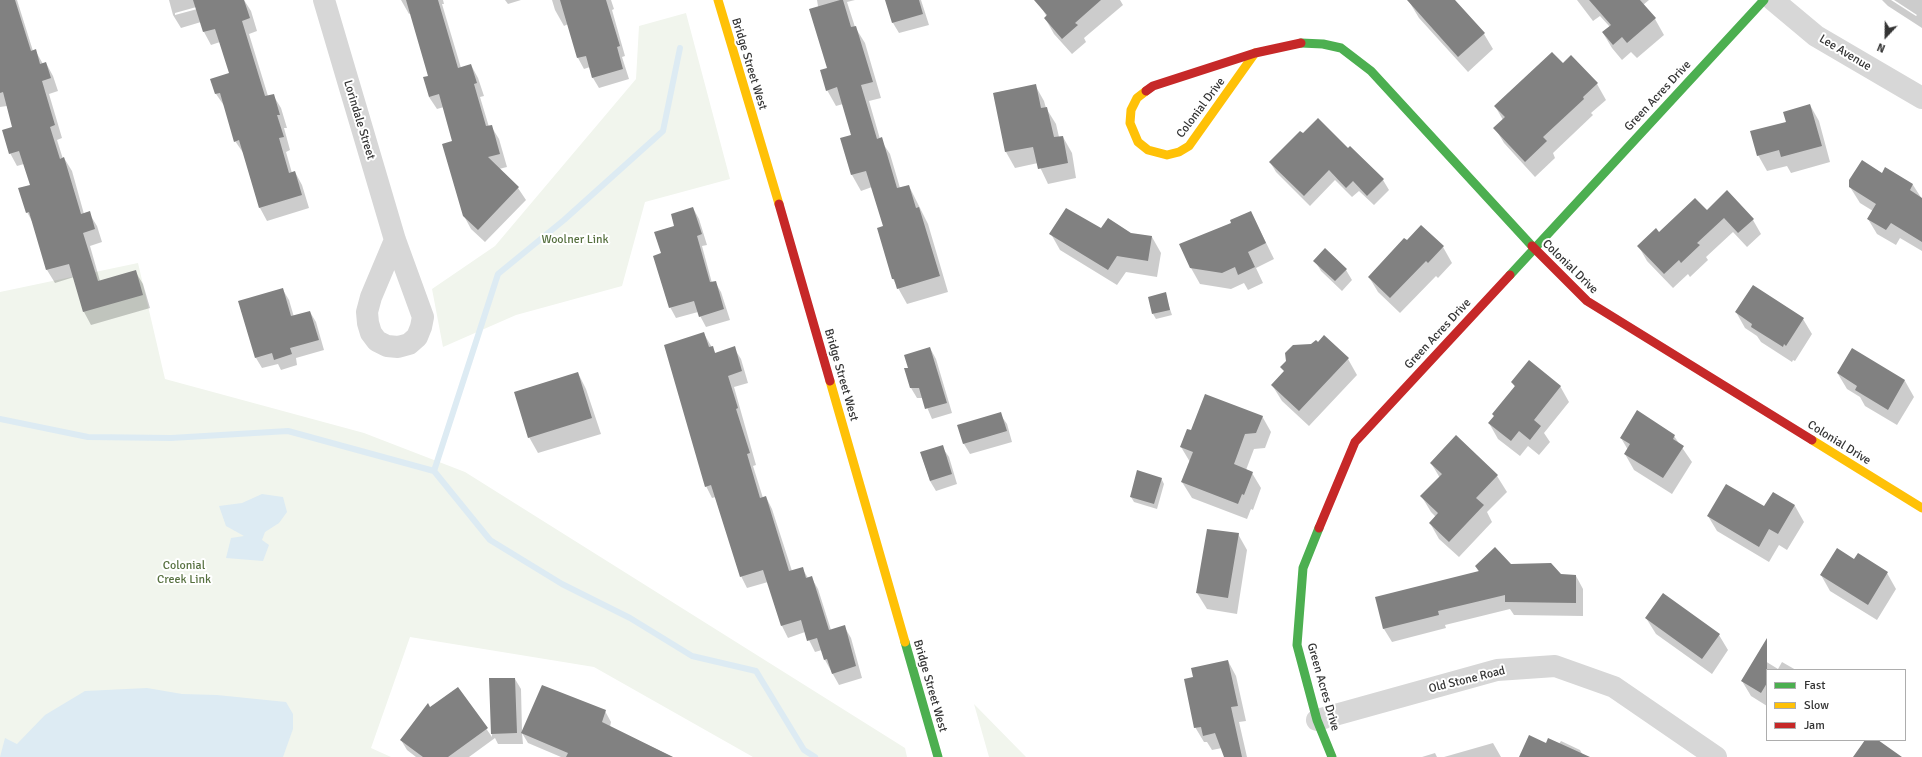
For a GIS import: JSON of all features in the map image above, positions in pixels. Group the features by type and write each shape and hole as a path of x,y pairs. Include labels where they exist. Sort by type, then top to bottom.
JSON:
{"street":[{"name":"Lorindale Street","path":"324,0 395,240"},
{"name":"Bridge Street West","path":"718,0 778,199 938,757"},
{"name":"Green Acres Drive","path":"1332,757 1317,720 1297,645 1303,568 1355,442 1764,0"},
{"name":"Lee Avenue","path":"1773,0 1816,36 1922,98"},
{"name":"Colonial Drive","path":"1255,53 1189,146 1179,152 1167,155 1148,150 1138,142 1132,130 1130,116 1137,98 1147,88 1255,53 1306,42 1341,48 1371,71 1534,248 1587,301 1922,508"},
{"name":"Old Stone Road","path":"1317,720 1497,670 1555,666 1614,687 1716,757"}],"green space":[{"name":"Woolner Link","path":"686,13 730,179 645,202 622,286 516,315 443,347 432,289 495,246 636,79 639,26"},
{"name":"Colonial Creek Link","path":"138,263 165,379 364,433 465,472 905,748 907,757 753,757 594,667 410,637 371,748 391,757 0,757 0,292"},
{"path":"974,704 1026,757 989,757"}],"shaded area":[{"path":"262,494 283,497 287,512 279,523 265,532 262,540 269,545 263,561 226,558 231,538 244,536 226,526 219,506 242,503"},
{"path":"147,688 182,694 217,695 286,702 293,714 293,729 283,757 0,757 5,738 17,744 45,715 85,691"}],"building":[{"path":"0,0 15,0 31,51 36,49 40,64 46,62 51,78 42,81 55,125 50,127 60,159 64,157 81,214 90,211 95,229 83,233 98,281 136,270 143,295 83,312 69,264 46,270 29,212 26,213 18,188 30,185 19,151 9,154 2,130 12,127 3,92 0,93"},
{"path":"193,0 244,0 250,18 242,21 265,96 274,94 280,115 277,115 284,137 279,138 289,173 295,171 302,195 259,208 239,140 234,142 220,93 215,94 210,79 229,73 215,29 203,32"},
{"path":"406,0 438,0 458,68 471,64 477,83 474,84 486,126 492,125 500,154 488,157 519,187 478,230 463,216 442,144 452,141 439,94 429,97 423,77 428,76"},
{"path":"560,0 606,0 620,46 617,47 623,69 592,78 586,56 577,58"},
{"path":"843,0 851,27 856,26 873,82 861,85 877,139 882,137 897,188 909,185 916,208 919,207 940,276 897,289 894,279 892,279 877,228 883,226 866,171 851,175 840,138 851,135 837,87 826,91 820,70 827,68 809,9"},
{"path":"885,0 919,0 923,14 892,23"},
{"path":"1034,0 1101,0 1075,23 1078,25 1062,39 1044,18 1047,15"},
{"path":"1407,0 1455,0 1485,33 1458,57"},
{"path":"1589,0 1640,0 1656,18 1627,43 1622,37 1613,45 1602,32 1611,25"},
{"path":"1552,52 1563,63 1571,55 1598,83 1583,97 1584,99 1543,137 1547,141 1525,162 1493,128 1505,117 1494,106"},
{"path":"1036,84 1041,108 1047,107 1054,137 1063,136 1068,163 1038,169 1033,147 1005,152 993,93"},
{"path":"1810,104 1822,146 1781,157 1779,150 1757,156 1750,131 1786,122 1783,112"},
{"path":"1318,118 1348,148 1350,146 1384,179 1367,196 1353,181 1346,188 1329,170 1304,196 1269,162 1300,131 1303,133"},
{"path":"1862,160 1882,173 1885,167 1913,184 1910,190 1922,198 1922,242 1891,223 1886,230 1867,219 1876,204 1849,187 1849,180"},
{"path":"1727,190 1754,219 1738,233 1724,218 1697,243 1700,245 1681,263 1679,260 1664,274 1637,246 1656,228 1659,232 1695,198 1707,210"},
{"path":"693,207 702,234 697,236 710,282 716,281 724,309 699,317 694,301 669,308 653,256 661,253 654,232 674,226 671,214"},
{"path":"1066,208 1101,228 1108,218 1131,233 1152,236 1148,261 1117,256 1108,270 1049,234"},
{"path":"1251,211 1266,243 1248,252 1255,267 1238,275 1235,267 1222,273 1190,268 1179,244 1231,223 1230,220"},
{"path":"1421,225 1444,246 1428,263 1426,261 1390,298 1368,277 1404,238 1407,240"},
{"path":"1325,248 1347,269 1335,281 1313,261"},
{"path":"1753,285 1804,318 1786,346 1784,344 1783,347 1751,327 1752,324 1735,312"},
{"path":"283,288 291,316 310,311 319,340 290,348 292,354 274,360 272,353 255,358 238,301"},
{"path":"1166,292 1170,310 1152,314 1148,297"},
{"path":"704,332 709,347 713,346 715,353 735,346 742,371 728,376 738,408 736,409 750,453 747,454 760,498 766,496 789,571 803,567 806,578 812,576 829,630 845,625 856,666 832,674 827,659 824,660 817,638 807,641 801,620 781,626 763,570 740,577 711,485 705,487 664,345"},
{"path":"1324,335 1349,358 1299,411 1271,385 1284,371 1280,367 1286,361 1285,353 1293,345 1311,344 1316,340 1318,342"},
{"path":"930,347 947,403 925,409 919,388 910,388 904,368 908,368 904,355"},
{"path":"1852,348 1905,380 1888,410 1855,390 1857,386 1837,373"},
{"path":"1529,360 1561,386 1534,420 1541,426 1530,440 1519,431 1511,441 1488,423 1494,416 1492,414 1515,386 1511,382"},
{"path":"578,372 592,418 528,438 514,392"},
{"path":"1205,394 1263,416 1256,433 1245,434 1234,464 1253,472 1244,495 1242,494 1238,504 1181,482 1193,452 1180,447 1187,429 1191,430"},
{"path":"1637,410 1675,435 1673,439 1684,446 1663,478 1624,454 1630,444 1620,438"},
{"path":"1001,412 1007,431 963,444 957,425"},
{"path":"1456,435 1498,475 1476,498 1484,505 1449,542 1429,523 1438,513 1420,496 1442,474 1430,463"},
{"path":"943,445 952,474 930,481 920,452"},
{"path":"1137,470 1162,478 1154,504 1130,497"},
{"path":"1726,484 1764,506 1773,492 1795,505 1778,534 1769,529 1759,547 1707,516"},
{"path":"1207,529 1239,533 1228,598 1196,593"},
{"path":"1495,547 1511,564 1551,563 1561,574 1576,575 1576,603 1505,602 1505,595 1438,611 1439,615 1383,629 1375,597 1479,571 1475,566"},
{"path":"1837,548 1854,559 1858,553 1888,572 1868,605 1820,575"},
{"path":"1663,593 1720,634 1702,659 1645,618"},
{"path":"1767,638 1766,685 1761,693 1741,681"},
{"path":"1228,660 1238,706 1231,707 1242,757 1224,757 1215,733 1203,736 1201,727 1194,728 1184,679 1193,677 1191,668"},
{"path":"489,678 515,678 517,733 491,734"},
{"path":"542,685 606,710 602,722 673,757 566,757 568,753 521,733"},
{"path":"458,687 488,728 448,757 423,757 400,740 428,703 430,707"},
{"path":"1529,735 1546,743 1548,738 1590,757 1519,757"},
{"path":"1864,741 1879,741 1902,757 1853,757"}],"waterway":[{"path":"434,471 498,274 564,220 663,131 680,48"},
{"path":"0,419 88,437 171,438 288,431 434,471 490,540 562,584 630,618 692,656 756,671 804,750 815,757"}],"traffic: fast":[{"path":"1510,275 1764,0"},
{"path":"1301,43 1323,44 1341,48 1371,71 1532,246"},
{"path":"1319,528 1303,568 1297,645 1317,720 1332,757"},
{"path":"905,642 938,757"}],"traffic: slow":[{"path":"718,0 779,204"},
{"path":"1146,91 1137,98 1131,110 1130,123 1138,142 1148,150 1167,155 1179,152 1189,146 1255,53"},
{"path":"830,381 905,642"},
{"path":"1812,440 1922,508"}],"traffic: jam":[{"path":"1146,91 1153,86 1255,53 1301,43"},
{"path":"779,204 830,381"},
{"path":"1532,246 1587,301 1812,440"},
{"path":"1319,528 1355,442 1510,275"}]}
